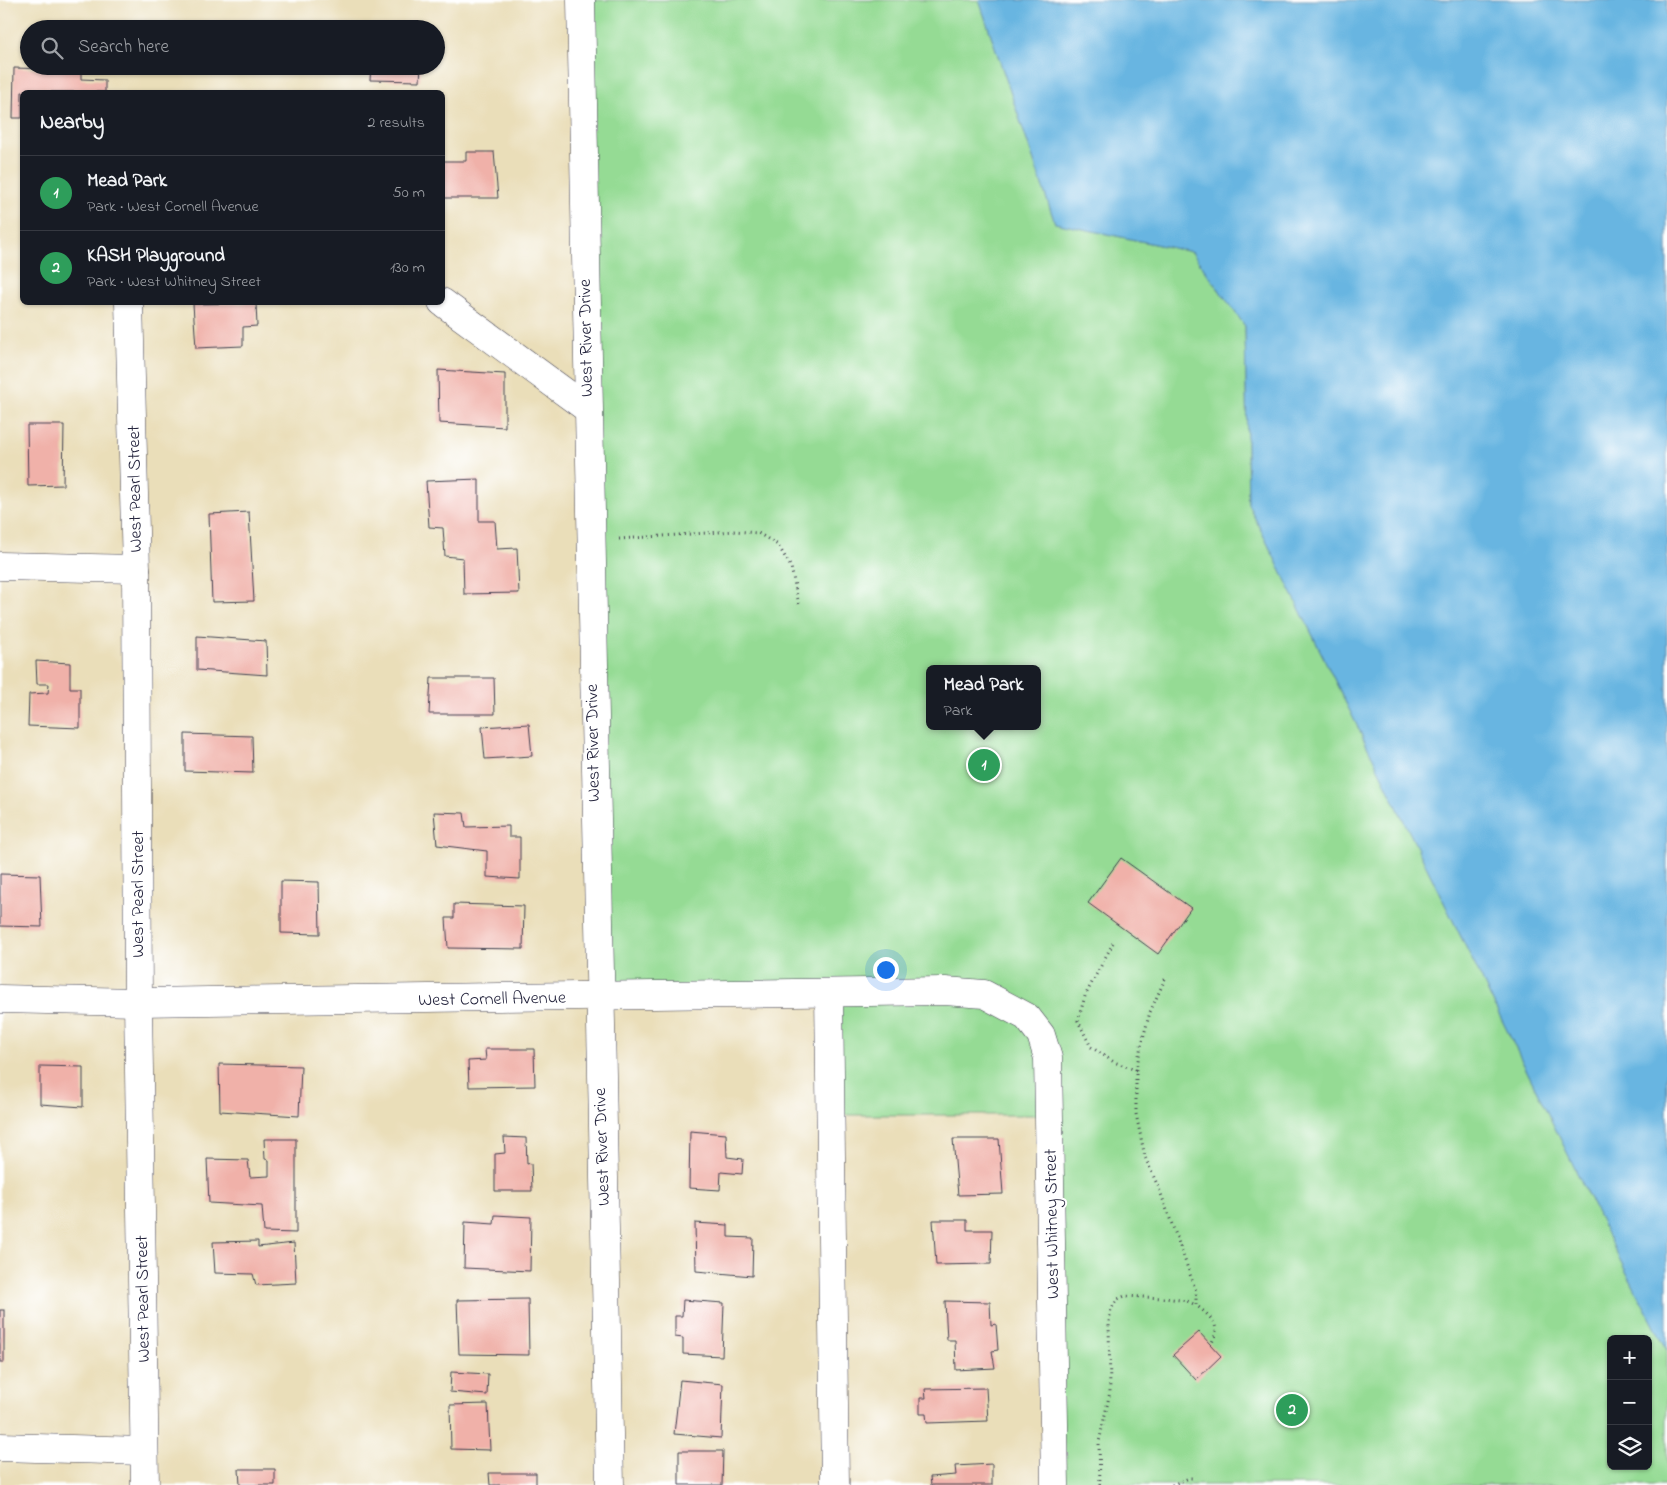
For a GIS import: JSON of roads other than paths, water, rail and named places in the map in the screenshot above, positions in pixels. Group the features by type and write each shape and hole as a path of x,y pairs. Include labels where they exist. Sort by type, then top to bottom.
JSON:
{"street":[{"name":"West River Drive","path":"581,0 585,407 597,996 610,1485"},
{"path":"445,304 585,407"},
{"name":"West Pearl Street","path":"129,305 136,569 138,1002 145,1485"},
{"path":"0,566 136,569"},
{"name":"West Cornell Avenue","path":"0,999 138,1002 945,991 984,994"},
{"path":"829,993 835,1485"},
{"name":"West Whitney Street","path":"984,994 1026,1017 1041,1035 1048,1058 1055,1485"},
{"path":"0,1447 144,1451"}],"water":[{"path":"979,0 1667,0 1667,1350 1619,1258 1248,504 1245,326 1192,252 1055,223"}],"place":[{"name":"Mead Park","path":"984,765"},
{"name":"KASH Playground","path":"1292,1410"}]}
